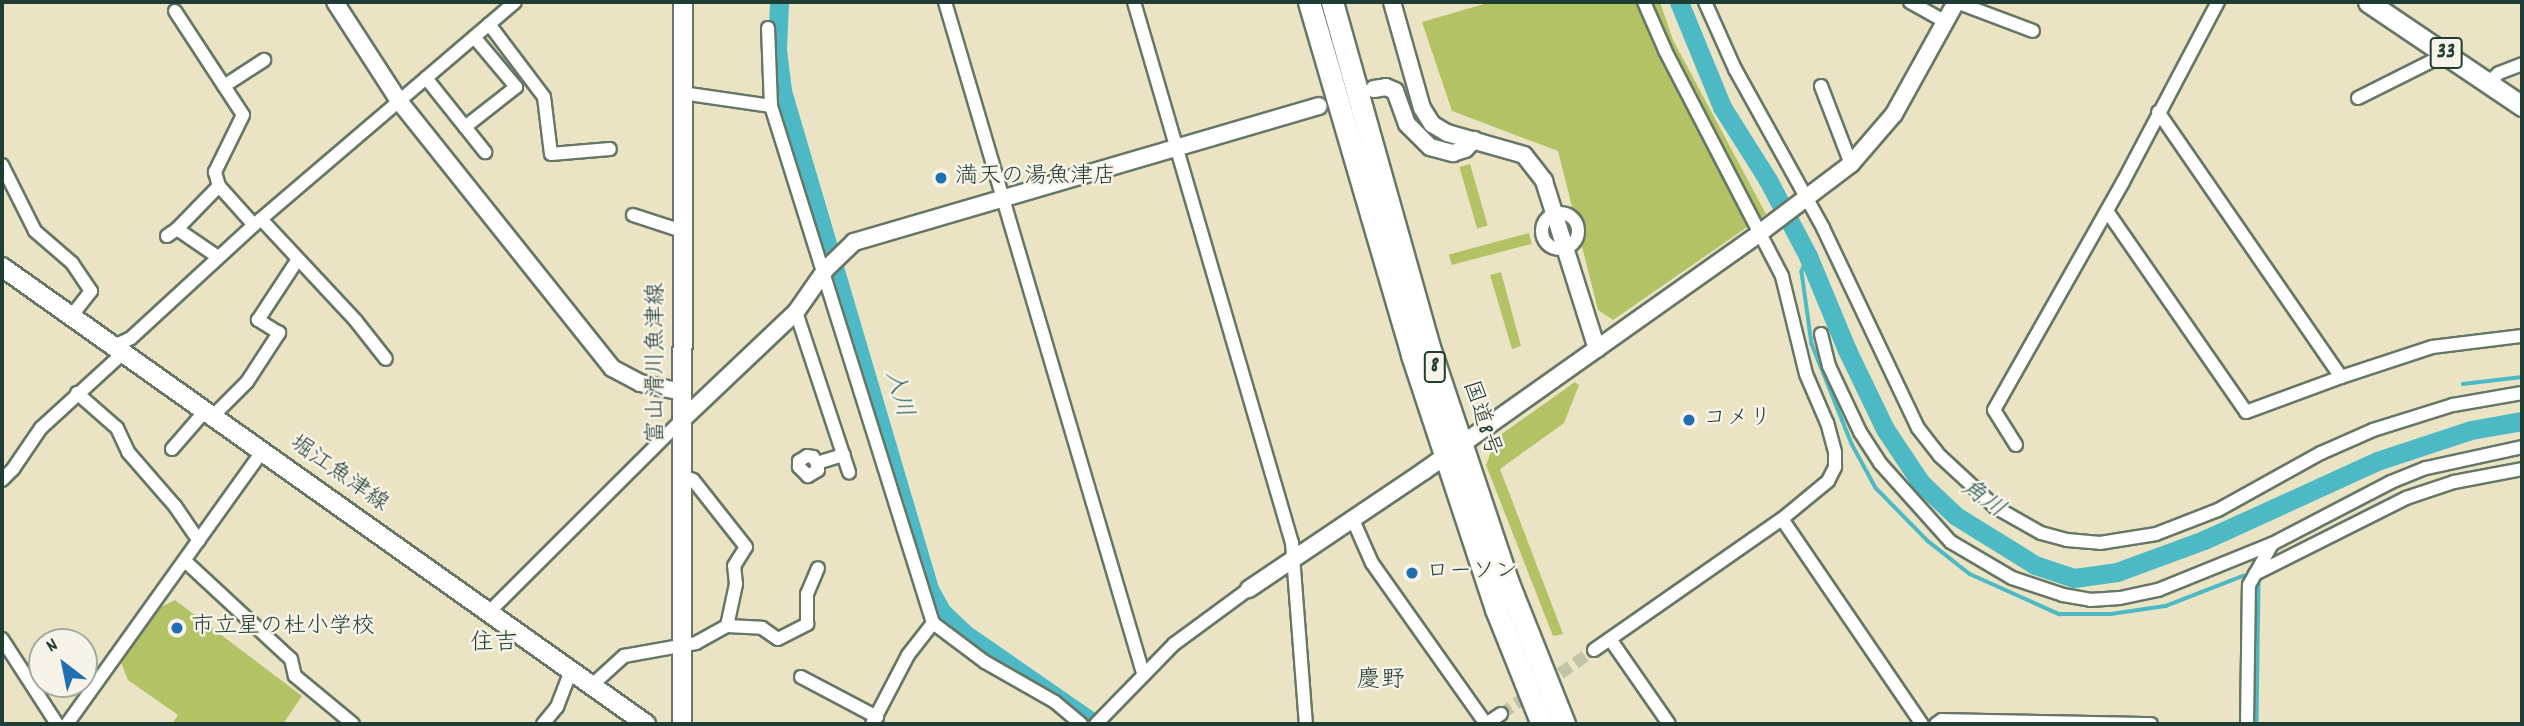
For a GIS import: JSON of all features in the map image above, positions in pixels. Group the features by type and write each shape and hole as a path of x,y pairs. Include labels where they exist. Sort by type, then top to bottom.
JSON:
{"highway":[{"name":"国道8号","path":"1309,2 1412,355 1564,724"},
{"name":"国道8号","path":"1332,2 1428,344 1453,450 1496,609 1542,724"}],"main road":[{"name":"富山滑川魚津線","path":"682,724 683,2"},
{"name":"33","path":"2368,2 2522,106"},
{"name":"堀江魚津線","path":"2,267 646,724"}],"street":[{"path":"335,2 399,101 612,368 640,383 682,392"},
{"path":"2,480 13,469 41,428 118,349 218,257 514,2"},
{"path":"946,2 1143,673"},
{"path":"1134,2 1292,543 1306,724"},
{"path":"1392,2 1422,108 1432,124 1447,133 1524,155 1544,181 1597,349"},
{"path":"1594,650 1782,519 1828,481 1835,467 1835,452 1827,423 1806,374 1782,275 1665,50 1644,2"},
{"path":"1705,2 1741,79 1806,199 1918,428 1940,456 1995,507 2041,533 2067,540 2100,544 2156,534 2218,510 2321,453 2373,430 2453,405 2522,393"},
{"path":"1910,2 1946,22"},
{"path":"1096,724 1174,643 1597,349 1761,232 1852,163 1894,114 1956,2 2033,31"},
{"path":"2016,445 1994,410 2107,211 2218,2"},
{"path":"175,11 243,115 215,172 219,186 298,259 356,321 386,359"},
{"path":"489,24 544,97 551,154 610,149"},
{"path":"768,28 771,106 933,623 985,662 1055,702 1081,724"},
{"path":"465,127 516,87 474,37"},
{"path":"2358,98 2446,54"},
{"path":"224,86 264,60"},
{"path":"2489,82 2499,73 2522,64"},
{"path":"426,78 485,152"},
{"path":"1821,86 1852,163"},
{"path":"1374,89 1386,87 1395,91 1407,124 1430,147 1452,153 1465,149 1474,140"},
{"path":"682,93 771,106"},
{"path":"489,612 796,312 824,271 841,251 854,242 1318,106"},
{"path":"2158,112 2341,377"},
{"path":"2,165 35,231 72,263 91,291 72,315"},
{"path":"218,257 172,233 219,186"},
{"path":"2107,211 2246,412 2432,347 2522,336"},
{"path":"633,215 682,231"},
{"path":"172,449 209,413 247,382 279,333 258,320 298,259"},
{"path":"796,312 849,472"},
{"path":"1821,334 1829,366 1860,432 1880,463 1951,542 2012,578 2063,595 2090,600 2120,598 2158,590 2272,544 2391,482 2426,468 2522,447"},
{"path":"77,393 117,428 128,452 175,506 199,541"},
{"path":"67,724 262,452"},
{"path":"817,463 844,455"},
{"path":"2255,574 2406,498 2454,482 2522,469"},
{"path":"682,476 693,480 746,547 734,566 736,584 727,626"},
{"path":"1782,519 1922,724"},
{"path":"1353,520 1372,563 1486,724 1501,714"},
{"path":"2248,724 2249,585 2272,544"},
{"path":"185,561 291,659 295,676 353,724"},
{"path":"591,686 624,656 696,643 727,626 762,628 778,639 807,624 807,594 818,568"},
{"path":"802,677 875,721 908,655 933,623"},
{"path":"2,639 57,724"},
{"path":"1610,639 1669,724"},
{"path":"543,724 557,707 571,671"},
{"path":"1936,724 1942,720 2151,724"}],"green space":[{"path":"1491,2 1660,2 1673,40 1766,214 1613,320 1598,310 1558,151 1452,111 1422,22"},
{"path":"1470,164 1488,226 1477,229 1459,167"},
{"path":"1529,233 1532,244 1452,265 1449,254"},
{"path":"1501,272 1521,346 1512,349 1490,275"},
{"path":"1575,382 1579,385 1564,423 1500,469 1563,634 1553,636 1486,465 1496,438"},
{"name":"市立星の杜小学校","path":"175,600 302,696 283,724 172,724 178,715 128,680 121,662 161,607"}],"waterway":[{"name":"入川","path":"779,2 777,49 782,91 929,589 941,611 965,634 1095,724"},
{"name":"角川","path":"1679,2 1722,107 1768,180 1808,256 1847,350 1885,429 1921,483 1956,516 2035,565 2074,578 2117,572 2204,540 2377,461 2471,430 2522,421"},
{"path":"1808,256 1802,272 1812,344 1852,444 1876,488 1928,541 1970,574 2059,614 2111,614 2166,606 2243,576 2259,581 2257,724"},
{"path":"2463,384 2522,377"}],"tunnel":[{"path":"1501,714 1594,650"}],"place":[{"name":"満天の湯魚津店","path":"941,178"},
{"name":"コメリ","path":"1689,420"},
{"name":"ローソン","path":"1412,573"},
{"name":"市立星の杜小学校","path":"177,628"}],"district":[{"name":"住吉","path":"494,645"},
{"name":"慶野","path":"1381,682"}]}
